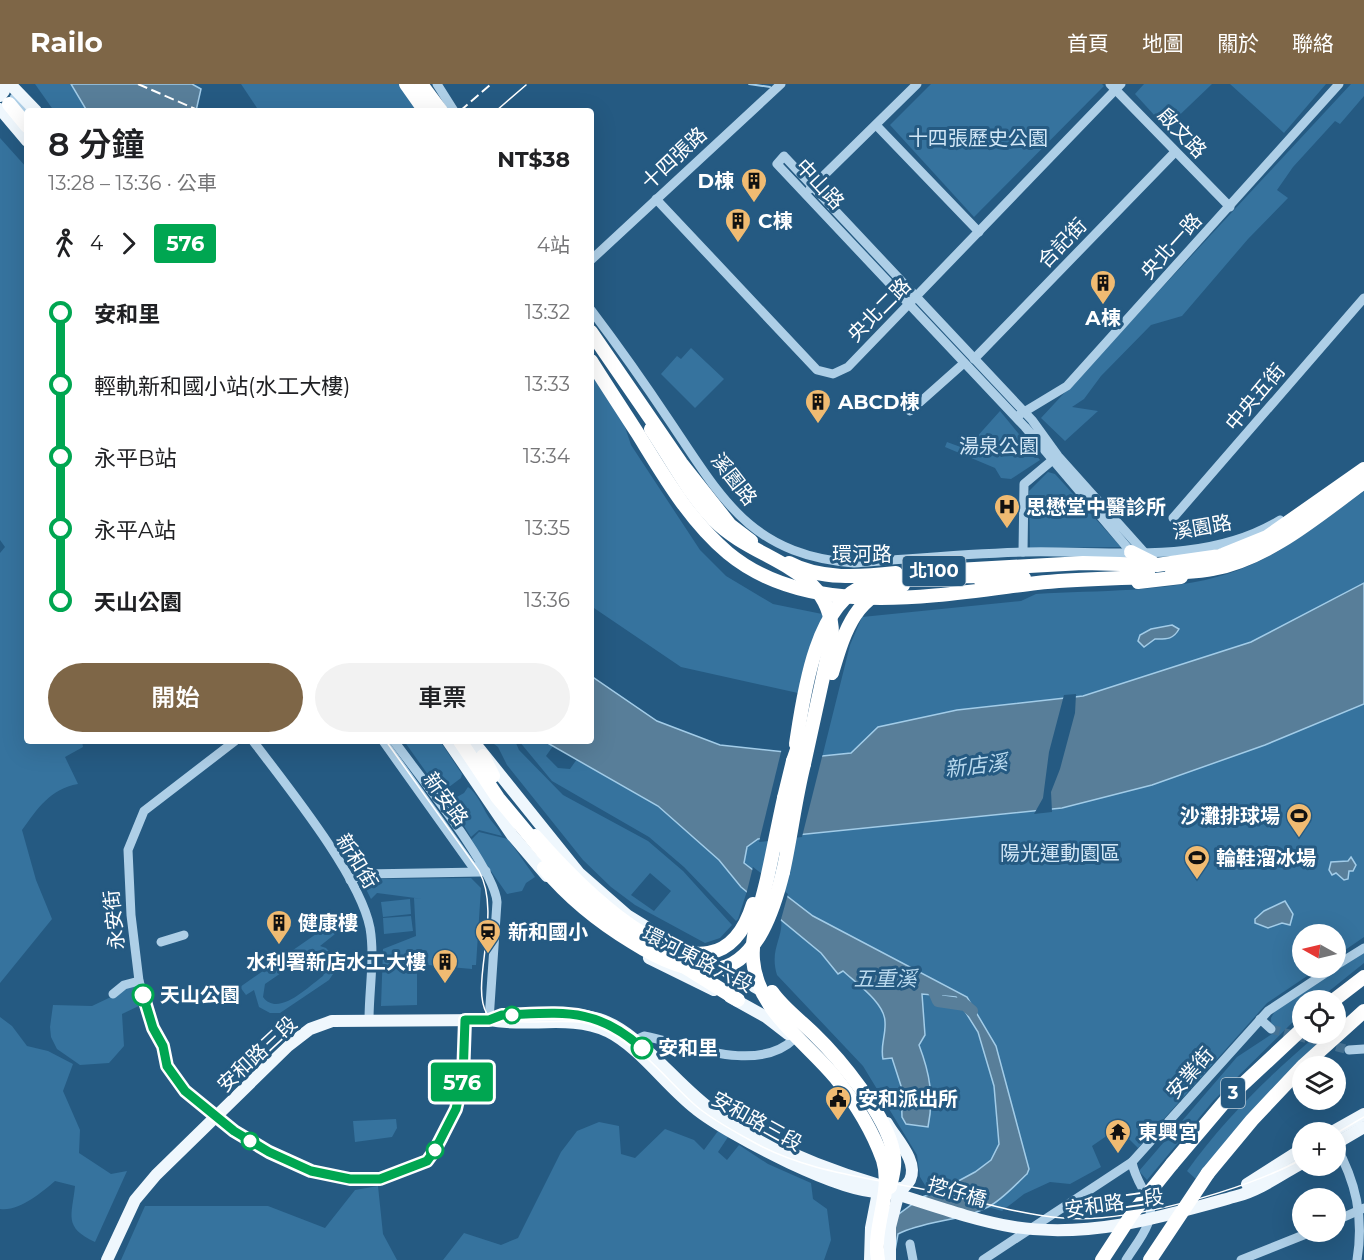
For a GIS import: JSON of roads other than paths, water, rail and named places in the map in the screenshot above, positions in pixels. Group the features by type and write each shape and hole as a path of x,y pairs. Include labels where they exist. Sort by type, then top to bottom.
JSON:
{"highway":[{"path":"406,84 423,108"},
{"path":"422,84 439,108"},
{"path":"7,103 24,117"},
{"path":"7,103 24,123"},
{"name":"環河路","path":"594,336 681,463 730,525 754,544 793,565 816,573 872,576 1083,563 1194,561 1241,550 1296,519 1364,469"},
{"path":"594,337 648,430"},
{"path":"594,353 693,494 714,519 748,547 807,579 824,597 832,622 832,636 752,951 756,979 836,1078 877,1146 883,1162 885,1181 876,1241 878,1260"},
{"name":"環河路","path":"594,366 679,500 729,554 758,572 796,588 837,597 888,597 998,591 1036,584 1146,576 1145,561"},
{"name":"環河路","path":"1145,561 1174,573 1212,570 1249,558 1283,540 1364,482"},
{"path":"799,763 817,730 845,630 858,609 874,595 898,586 1145,561"},
{"path":"799,763 806,690 820,637 840,602 865,585 884,580 981,578 1084,571 1113,564"},
{"path":"998,591 1150,581 1212,570"},
{"path":"452,744 512,829 544,868 602,922 657,958 684,969 716,969 742,957 766,928 783,872 792,831 789,803"},
{"path":"462,744 498,798 573,888 632,936 742,1002"},
{"path":"483,756 507,799 535,836 576,881 620,918 669,948 692,954 704,954 726,946 746,924 789,803"},
{"path":"1346,991 1364,977"},
{"path":"777,1007 846,1080 903,1165"},
{"path":"777,1007 841,1062 888,1136 894,1162 881,1235 882,1260"},
{"name":"3","path":"1314,1056 1364,1011"},
{"name":"3","path":"1102,1260 1132,1214 1227,1099 1292,1038"},
{"name":"3","path":"1150,1260 1208,1173 1252,1120 1292,1078"},
{"path":"876,1124 891,1150 894,1162 890,1192"}],"main road":[{"path":"1,84 7,103 24,135"},
{"path":"9,84 33,108"},
{"name":"環河東路六段","path":"452,744 512,835 543,872 587,914 629,946 666,968 742,1002 794,1039 830,1075 862,1122 881,1159 890,1192"},
{"name":"環河東路六段","path":"474,744 560,851 594,887 627,915 756,987 800,1016 836,1049 864,1085 904,1148 911,1170 910,1179 890,1192"},
{"path":"742,1002 756,987"},
{"name":"安和路三段","path":"107,1260 130,1209 156,1175 288,1046 310,1029 332,1021 489,1020 502,1023 587,1025 630,1043 696,1109 781,1159 890,1192"},
{"path":"1346,1124 1364,1114"},
{"path":"1346,1138 1364,1127"},
{"name":"環河東路六段","path":"890,1128 903,1159 904,1178 890,1192"},
{"name":"安和路二段","path":"1233,1196 1292,1156"},
{"name":"安和路二段","path":"998,1223 1032,1230 1105,1228 1150,1220 1233,1196 1292,1168"},
{"path":"870,1260 874,1211 890,1192"},
{"path":"890,1192 892,1214 888,1245 890,1260"},
{"name":"挖仔橋","path":"890,1192 998,1223"},
{"path":"874,1211 892,1214"}],"street":[{"path":"437,84 452,108"},
{"name":"十四張路","path":"594,257 781,84"},
{"path":"806,194 917,84"},
{"name":"央北一路","path":"1020,414 1067,386 1339,84"},
{"name":"央北二路","path":"656,199 817,370 825,374 833,374 848,367 909,305 1115,86"},
{"name":"啟文路","path":"1115,86 1175,152 1230,207"},
{"path":"7,103 24,112"},
{"path":"7,103 24,129"},
{"path":"876,125 979,232"},
{"name":"合記街","path":"974,359 1175,152"},
{"name":"中山路","path":"1020,414 964,363 777,164 784,156 974,359 1020,414 1055,459 1145,561"},
{"name":"中央五街","path":"1173,518 1364,298"},
{"name":"溪園路","path":"594,314 620,346 718,494 741,518 767,537 804,554 833,562 854,563 1023,552 1145,561 1215,547 1265,530 1364,461"},
{"path":"910,411 964,363"},
{"path":"1023,552 1024,484 1055,459"},
{"name":"永安街","path":"231,744 144,811 132,840 127,861 139,981 153,1028 163,1046 167,1066 185,1091 234,1131 288,1162 311,1171 350,1179 380,1179 427,1161 442,1140 456,1109 463,1078 465,1020"},
{"name":"新和街","path":"256,744 360,897 370,928 369,1020"},
{"name":"新安路","path":"384,744 472,866 486,871"},
{"name":"新安路","path":"396,744 493,883 497,902 489,1020"},
{"path":"350,880 364,874 486,871"},
{"path":"161,942 184,935"},
{"name":"安業街","path":"1346,959 1364,948"},
{"name":"安業街","path":"983,1260 1032,1230 1132,1162 1149,1146 1260,1019 1277,1003 1317,978"},
{"path":"113,994 124,985 139,981"},
{"path":"1260,1019 1271,1029"},
{"path":"630,1043 644,1036 752,1057 773,1053 794,1039"},
{"path":"1349,1050 1364,1049"},
{"path":"1126,1260 1150,1220 1150,1202 1135,1175 1132,1162"},
{"path":"1346,1165 1362,1209 1362,1238 1357,1260"},
{"path":"1346,1216 1362,1209"},
{"path":"1241,1260 1292,1240"},
{"path":"910,1244 913,1260"}],"water":[{"path":"71,84 192,84 201,89 197,108 85,108"},
{"name":"新店溪","path":"1364,583 1364,704 1265,745 1152,785 1062,808 758,839 747,847 744,863 813,916 967,997 996,1046 1029,1169 1027,1174 988,1207 966,1216 920,1226 898,1234 894,1256 872,1260 880,1228 922,1197 938,1192 975,1172 991,1160 999,1144 994,1086 978,1032 956,997 922,994 925,1035 919,1045 930,1086 930,1116 928,1127 906,1124 902,1117 901,1086 892,1058 883,1059 884,1015 869,994 843,971 838,974 821,953 741,887 719,860 658,806 549,744 594,744 594,678 657,721 720,745 822,756 851,753 878,727 957,710 1083,696 1251,642"},
{"path":"1172,625 1179,629 1172,637 1155,639 1144,647 1138,641 1140,635 1151,629"},
{"path":"1351,857 1356,865 1353,871 1349,871 1348,879 1344,880 1336,873 1332,875 1329,870 1331,862 1348,861"},
{"path":"1285,901 1293,914 1290,925 1282,923 1268,928 1255,923 1255,919 1264,911"}],"waterway":[{"path":"749,84 770,87"},
{"name":"五重溪","path":"925,984 932,987 938,1001 965,1005 972,1011"}],"tunnel":[{"path":"1271,1029 1349,1050"}],"tram line":[{"path":"499,108 526,85"},
{"path":"388,744 479,871 488,908 482,986 482,1001 487,1014 497,1019 510,1021 577,1022 606,1028 630,1043 701,1110 768,1150 830,1171 1007,1209 1063,1218 1119,1216 1185,1202 1250,1182 1292,1164"},
{"path":"1346,1128 1364,1117"}],"railway":[{"path":"138,84 193,108"},
{"path":"463,108 491,84"}],"place":[{"name":"D棟","path":"754,204"},
{"name":"C棟","path":"738,244"},
{"name":"A棟","path":"1103,306"},
{"name":"ABCD棟","path":"818,425"},
{"name":"思懋堂中醫診所","path":"1007,530"},
{"name":"沙灘排球場","path":"1299,839"},
{"name":"輪鞋溜冰場","path":"1197,881"},
{"name":"健康樓","path":"279,946"},
{"name":"新和國小","path":"488,955"},
{"name":"水利署新店水工大樓","path":"445,985"},
{"name":"天山公園","path":"143,995"},
{"name":"安和里","path":"642,1048"},
{"name":"安和派出所","path":"838,1122"},
{"name":"東興宮","path":"1118,1155"}],"park label":[{"name":"十四張歷史公園","path":"978,138"},
{"name":"湯泉公園","path":"999,446"},
{"name":"陽光運動園區","path":"1060,853"}]}
